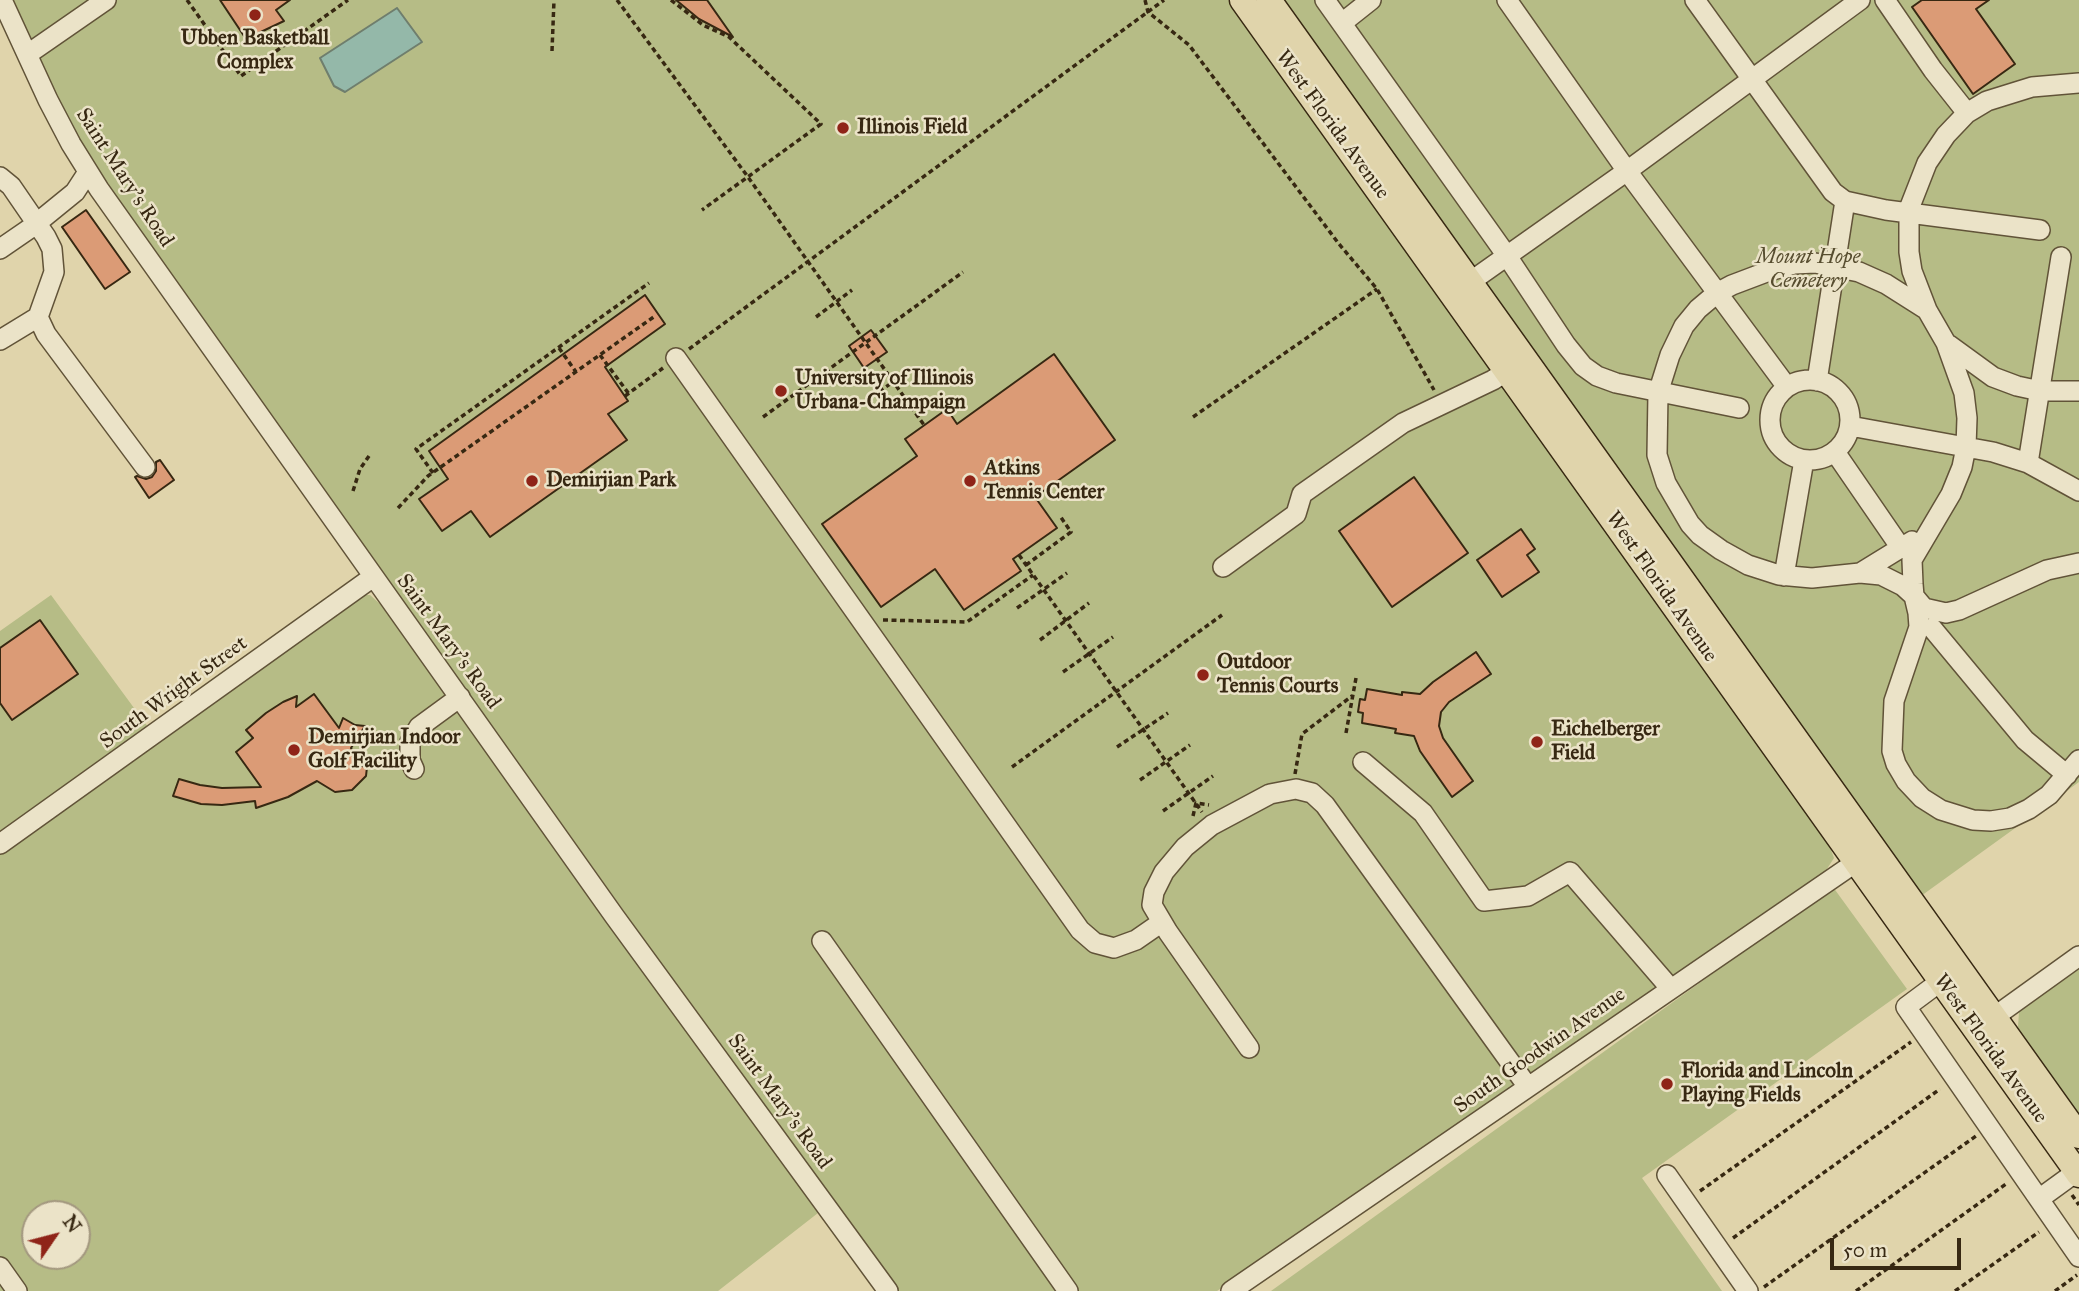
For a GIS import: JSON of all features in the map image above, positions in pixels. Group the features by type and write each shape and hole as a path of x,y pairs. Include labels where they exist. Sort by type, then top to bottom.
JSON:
{"main road":[{"name":"West Florida Avenue","path":"1242,0 1516,365 1986,1023 2079,1136"},
{"name":"West Florida Avenue","path":"1269,0 1470,282 1516,365"},
{"name":"West Florida Avenue","path":"1865,856 1941,982 1986,1023 2076,1177"}],"street":[{"name":"Saint Mary's Road","path":"2,0 48,100 88,172 615,917 888,1291"},
{"path":"28,54 106,0"},
{"path":"1325,0 1583,366 1597,376 1616,383 1739,408"},
{"path":"1342,23 1371,0"},
{"path":"1507,0 1627,170 1787,387"},
{"path":"1695,0 1833,192 1845,201 1909,213 2040,230"},
{"path":"1470,282 1753,80 1860,0"},
{"path":"1885,0 1933,70 1967,113"},
{"path":"1933,628 2025,740 2073,768 2049,795 2010,818 1991,821 1955,816 1922,798 1906,781 1892,751 1894,701 1919,627 1912,560 1951,494 1962,467 1967,418 1964,393 1946,343 1927,310 1912,271 1909,213 1927,163 1967,113 2008,92 2079,83"},
{"path":"0,249 75,192 88,172"},
{"path":"0,177 12,186 52,249 54,272 38,317 0,340"},
{"path":"1817,381 1845,201"},
{"path":"2028,463 2061,257"},
{"path":"1927,310 1886,284 1859,272 1815,262 1769,271 1717,292 1684,326 1670,355 1658,393 1657,455 1675,502 1690,524 1721,550 1748,565 1784,576 1820,578 1860,573 1890,578 1924,608 1938,612 1959,610"},
{"path":"38,317 66,363 145,467"},
{"path":"1946,343 1993,377 2017,386 2040,391 2079,391"},
{"path":"676,358 1080,930 1095,943 1114,948 1136,940 1162,922"},
{"path":"1223,567 1296,514 1301,494 1403,423 1493,380 1516,365"},
{"path":"1798,381 1817,381 1837,389 1850,412 1850,426 1846,439 1835,452 1814,461 1804,460 1779,446 1772,434 1771,408 1777,396 1787,387 1798,381"},
{"path":"1850,426 1993,452 2028,463 2079,491"},
{"path":"1835,452 1901,548"},
{"path":"1784,576 1804,460"},
{"path":"1860,573 1913,539 1923,539"},
{"path":"1913,648 1933,628 1959,610 2047,570 2078,565"},
{"name":"South Wright Street","path":"0,844 373,577"},
{"path":"414,769 410,760 410,741 419,727 460,697"},
{"path":"1363,762 1423,813 1484,901 1528,896 1570,872 1671,989"},
{"path":"1249,1048 1162,922 1152,905 1154,892 1164,872 1185,846 1212,825 1270,794 1296,789 1312,793 1325,805 1528,1087"},
{"name":"South Goodwin Avenue","path":"1231,1291 1865,856"},
{"path":"822,941 1068,1291"},
{"path":"1986,1023 2079,956"},
{"path":"1941,982 1906,1007 2039,1199 2078,1266"},
{"path":"1667,1175 1756,1289"},
{"path":"2039,1199 2076,1177"},
{"path":"0,1267 17,1291"}],"path":[{"path":"187,0 241,76 348,0"},
{"path":"552,51 555,0"},
{"path":"617,0 748,177 924,425"},
{"path":"671,0 703,25 729,37 821,124 702,211"},
{"path":"1145,0 1148,12 1189,45 1339,244 1377,289 1442,404"},
{"path":"600,355 627,395 1164,0"},
{"path":"763,416 963,272"},
{"path":"433,472 415,449 649,283"},
{"path":"1192,417 1377,289"},
{"path":"816,317 852,290"},
{"path":"398,509 433,472 655,316"},
{"path":"558,347 576,372"},
{"path":"873,396 910,371"},
{"path":"353,491 360,469 371,453"},
{"path":"1026,565 1071,532 1059,516"},
{"path":"1019,555 1212,825"},
{"path":"1017,608 1067,573"},
{"path":"860,619 967,622 1033,575"},
{"path":"1040,640 1088,603"},
{"path":"1012,767 1222,615"},
{"path":"1063,672 1113,637"},
{"path":"1346,733 1356,678"},
{"path":"1294,776 1302,734 1352,696"},
{"path":"1117,747 1168,713"},
{"path":"1140,780 1190,745"},
{"path":"1163,811 1213,776"},
{"path":"1698,1192 1913,1041"},
{"path":"1731,1239 1945,1086"},
{"path":"1756,1289 1979,1134"},
{"path":"2076,1177 2079,1205"},
{"path":"1856,1291 2011,1181"},
{"path":"1955,1291 2044,1228"},
{"path":"2055,1291 2078,1266"}],"green space":[{"name":"University of Illinois Urbana-Champaign","path":"11,0 1228,0 1828,842 1834,858 1823,875 1217,1291 898,1291 751,1090 97,170 70,125"},
{"name":"Mount Hope Cemetery","path":"1283,0 2079,0 2079,782 1921,896"},
{"path":"51,595 159,742 359,595 370,595 380,604 818,1213 718,1291 0,1291 0,631"},
{"name":"Florida and Lincoln Playing Fields","path":"1833,887 1907,989 1642,1178 1722,1291 1271,1291"},
{"path":"2079,968 2079,1117 2018,1027 2019,1012 2022,1009"}],"shaded area":[{"path":"397,8 422,42 345,92 334,86 320,58"}],"building":[{"name":"Ubben Basketball Complex","path":"220,0 290,0 276,10 284,21 246,39"},
{"path":"676,0 707,0 733,37 699,19"},
{"path":"1922,0 1989,0 1976,9 2015,64 1973,94 1912,7"},
{"path":"86,210 130,272 105,289 62,227"},
{"path":"645,295 665,324 605,367 628,401 608,414 627,440 490,537 471,511 442,531 419,499 448,479 429,451"},
{"path":"871,330 887,352 864,368 849,346"},
{"name":"Atkins Tennis Center","path":"1054,354 1115,440 1035,497 1057,528 1013,559 1021,571 964,610 935,569 881,607 822,524 917,456 905,439 947,409 957,424"},
{"path":"160,460 174,480 149,498 135,477 152,477 156,471 156,462"},
{"path":"1414,477 1468,553 1392,607 1339,531"},
{"path":"1521,529 1535,549 1527,555 1539,572 1502,597 1477,560"},
{"path":"40,620 78,674 12,720 0,703 0,648"},
{"path":"1476,652 1491,674 1449,702 1441,712 1439,726 1443,738 1473,781 1452,797 1420,751 1414,736 1395,733 1396,729 1362,723 1363,713 1358,712 1360,699 1365,700 1367,689 1402,695 1402,692 1420,694"},
{"name":"Demirjian Indoor Golf Facility","path":"314,694 339,728 343,718 355,725 365,726 351,748 356,757 356,765 367,767 366,776 352,790 335,792 317,781 288,797 256,808 255,801 222,805 201,804 173,796 179,779 222,788 261,787 236,752 253,738 246,730 283,702 297,696 296,707"}],"place":[{"name":"Ubben Basketball Complex","path":"255,15"},
{"name":"Illinois Field","path":"843,128"},
{"name":"University of Illinois Urbana-Champaign","path":"781,391"},
{"name":"Demirjian Park","path":"532,481"},
{"name":"Atkins Tennis Center","path":"970,481"},
{"name":"Outdoor Tennis Courts","path":"1203,675"},
{"name":"Eichelberger Field","path":"1537,742"},
{"name":"Demirjian Indoor Golf Facility","path":"294,750"},
{"name":"Florida and Lincoln Playing Fields","path":"1667,1084"}]}
